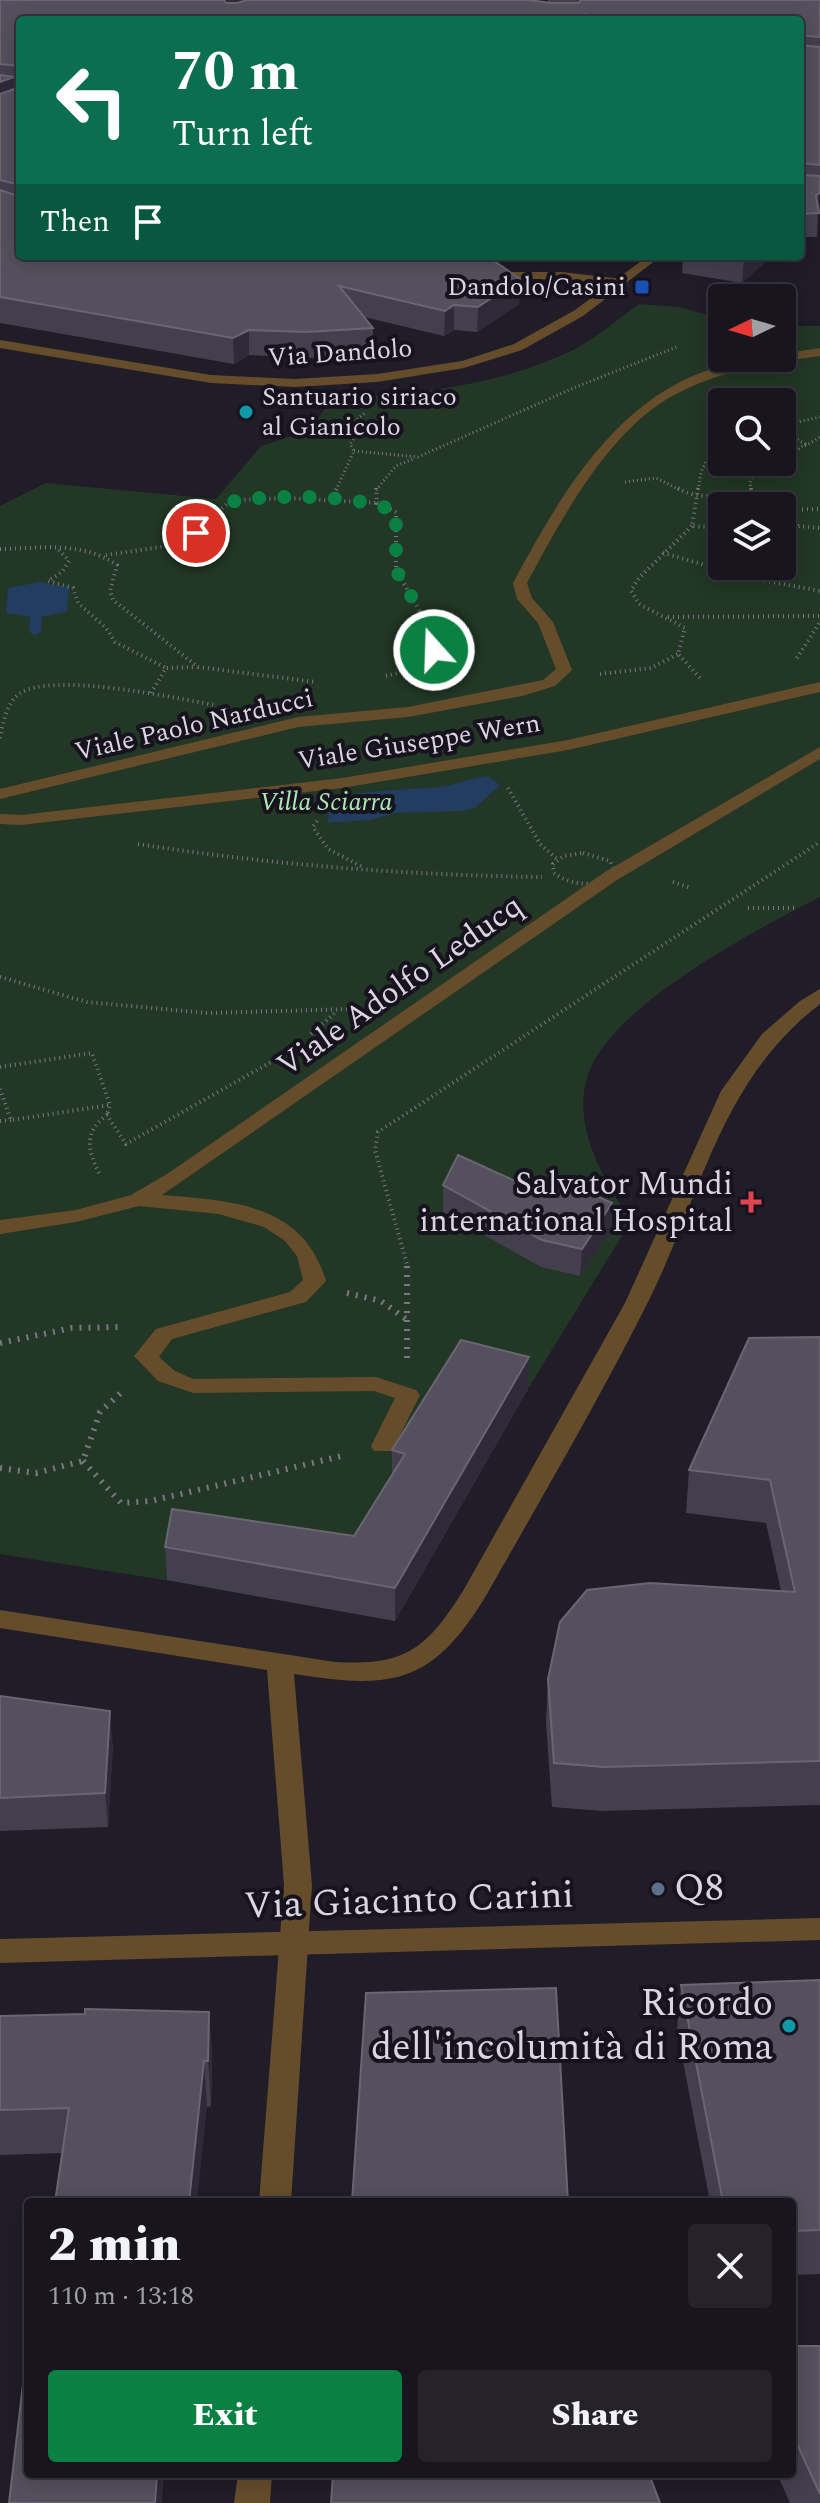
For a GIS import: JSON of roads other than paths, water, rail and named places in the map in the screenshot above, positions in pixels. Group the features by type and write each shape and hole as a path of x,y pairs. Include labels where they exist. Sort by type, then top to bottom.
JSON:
{"street":[{"name":"Via Dandolo","path":"0,344 221,380 295,383 359,380 448,367 508,351 556,328 650,260"},
{"path":"472,273 548,275 622,283"},
{"name":"Viale Paolo Narducci","path":"0,794 298,722 408,712 549,683 564,670 545,622 525,599 520,583 566,505 612,442 654,401 698,379 751,364 820,352"},
{"name":"Viale Giuseppe Wern","path":"0,819 21,820 342,783 568,745 820,687"},
{"name":"Viale Adolfo Leducq","path":"0,1227 76,1216 139,1200 230,1143 428,1001 611,876 820,752"},
{"path":"0,1619 280,1664 359,1673 387,1670 422,1657 444,1636 479,1583 651,1272 723,1106 771,1036 820,995"},
{"path":"139,1200 240,1211 273,1223 298,1241 313,1260 315,1281 298,1297 164,1334 146,1356 157,1370 172,1381 193,1386 376,1384 408,1395 383,1446"},
{"path":"275,2198 298,1867 280,1664"},
{"name":"Via Giacinto Carini","path":"0,1951 820,1929"},
{"path":"252,2503 255,2478"}],"water":[{"path":"39,582 69,587 67,612 36,618 6,613 8,588"},
{"path":"488,776 500,785 475,808 395,813 370,820 327,823 329,815 325,808 345,797 378,791 439,787"}],"waterway":[{"path":"35,632 36,618"}],"place":[{"name":"Dandolo/Casini","path":"642,287"},
{"name":"Santuario siriaco al Gianicolo","path":"246,412"},
{"name":"Salvator Mundi international Hospital","path":"751,1202"},
{"name":"Q8","path":"658,1889"},
{"name":"Ricordo dell'incolumità di Roma","path":"789,2026"}],"park label":[{"name":"Villa Sciarra","path":"326,802"}]}
